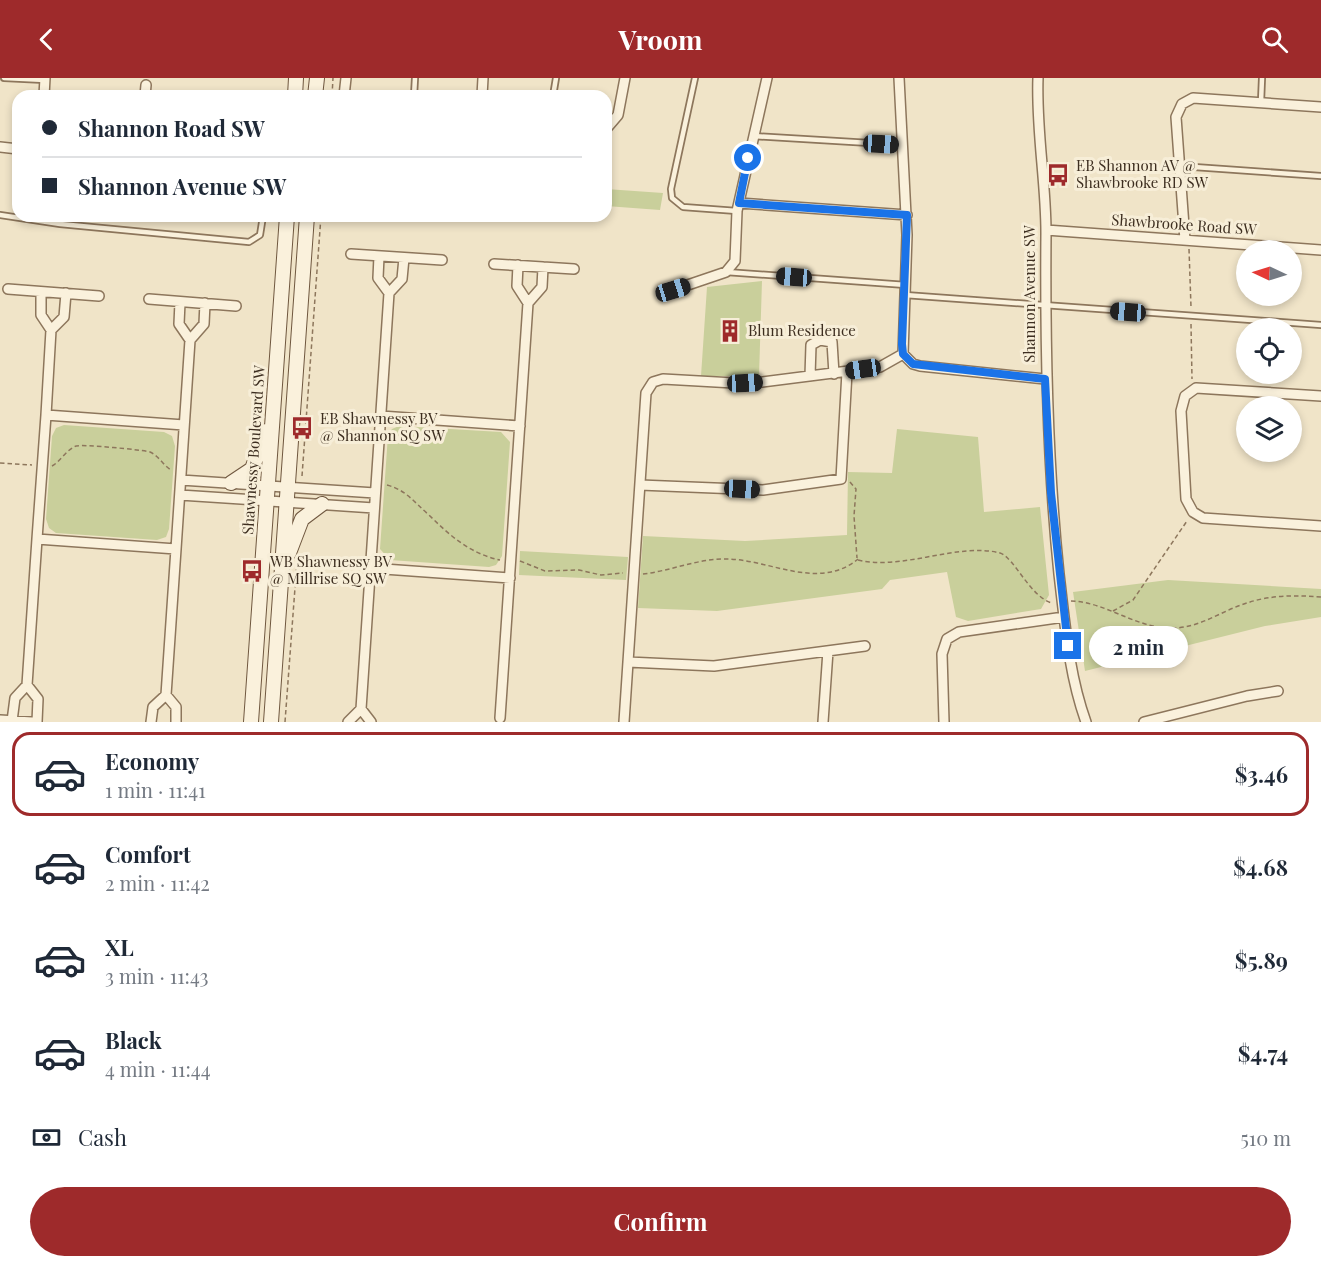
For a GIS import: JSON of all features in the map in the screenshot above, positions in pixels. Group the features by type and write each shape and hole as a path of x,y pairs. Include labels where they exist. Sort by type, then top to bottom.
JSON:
{"main road":[{"name":"Shawnessy Boulevard SW","path":"251,722 287,222"},
{"path":"272,722 307,222"},
{"path":"231,483 248,472 257,458 275,391"},
{"path":"282,581 298,525 322,504"}],"street":[{"path":"612,124 618,115 625,78"},
{"path":"673,290 726,272 735,261 738,207 767,78"},
{"path":"899,78 907,215 903,354 913,364 920,366 1045,379"},
{"name":"Shannon Avenue SW","path":"1038,78 1046,230 1045,379 1051,493 1064,617 1076,690 1086,722"},
{"path":"146,85 146,90"},
{"path":"1185,240 1176,117 1182,104 1193,98 1321,106"},
{"path":"738,207 907,215"},
{"name":"Shawbrooke Road SW","path":"1046,230 1321,249"},
{"path":"351,254 442,260"},
{"path":"379,256 378,278 389,293"},
{"path":"371,722 361,709 389,293 402,279 404,258"},
{"path":"494,264 574,269"},
{"path":"500,721 528,303 517,286 518,265"},
{"path":"528,303 542,287 543,267"},
{"path":"8,289 99,296"},
{"path":"12,721 15,698 27,685 46,415 51,330 41,315 41,292"},
{"path":"51,330 64,316 66,293"},
{"path":"149,299 236,306"},
{"path":"180,302 179,324 190,340"},
{"path":"151,722 153,707 166,694 190,340 204,324 205,303"},
{"path":"810,376 811,345 820,339 832,342 834,374"},
{"path":"624,722 646,393 653,382 663,379 745,383 834,374 880,367 903,354"},
{"path":"640,484 762,490 841,479 847,372"},
{"path":"1321,396 1203,388 1188,393 1183,400 1181,411 1186,499 1193,512 1203,518 1321,526"},
{"path":"46,415 184,425"},
{"path":"381,416 520,426"},
{"path":"181,480 375,493"},
{"path":"180,495 374,508"},
{"path":"37,539 176,549"},
{"path":"370,568 510,578"},
{"path":"944,722 942,654 947,639 960,632 1064,617"},
{"path":"628,662 714,666 865,646"},
{"path":"823,722 828,651"},
{"path":"27,685 38,699 37,722"},
{"path":"1144,722 1247,696 1278,691"},
{"path":"166,694 176,707 177,722"},
{"path":"348,722 361,709"},
{"path":"0,720 32,722"}],"lane":[{"path":"4,78 45,79"},
{"path":"695,78 671,189 672,198 683,207 738,207"},
{"path":"1261,102 1262,78"},
{"path":"753,136 903,145"},
{"path":"1180,166 1321,176"},
{"path":"47,222 249,242 260,235 262,222"},
{"path":"726,272 1044,306 1321,325"}],"path":[{"path":"302,476 321,222"},
{"path":"0,463 52,466 74,446 85,444 106,448 146,450 173,471"},
{"path":"841,479 854,484 856,489 854,516 858,559"},
{"path":"383,485 405,492 429,516 476,553 511,561 523,561 545,571 579,570 601,575 634,574 667,571 724,559 817,574 839,570 858,559 874,564 967,552 1000,553 1008,558 1014,569 1043,600 1050,604 1092,602 1151,626 1180,628 1254,601 1293,596 1321,597"},
{"path":"1112,611 1133,600 1193,512"},
{"path":"285,722 298,556"}],"green space":[{"path":"612,189 663,193 660,210 612,206"},
{"path":"762,281 759,376 701,376 707,287"},
{"path":"64,425 164,432 172,436 175,446 169,529 166,537 157,540 56,533 49,528 46,519 52,436 56,428"},
{"path":"399,426 501,432 510,442 502,556 496,565 489,567 390,560 380,549 388,435 392,429"},
{"path":"897,429 978,437 984,512 1040,507 1049,595 1041,609 968,621 956,617 947,572 890,580 882,589 717,611 638,608 643,536 745,541 847,535 848,472 892,473"},
{"path":"520,551 628,557 626,580 519,575"},
{"path":"1168,580 1321,589 1321,617 1265,626 1085,671 1073,592"}],"place":[{"name":"EB Shannon AV @ Shawbrooke RD SW","path":"1058,175"},
{"name":"Blum Residence","path":"730,331"},
{"name":"EB Shawnessy BV @ Shannon SQ SW","path":"302,428"},
{"name":"WB Shawnessy BV @ Millrise SQ SW","path":"252,571"}],"route":[{"path":"748,158 739,203 907,215 902,344 903,354 913,364 1045,379 1051,493 1068,646"}]}
